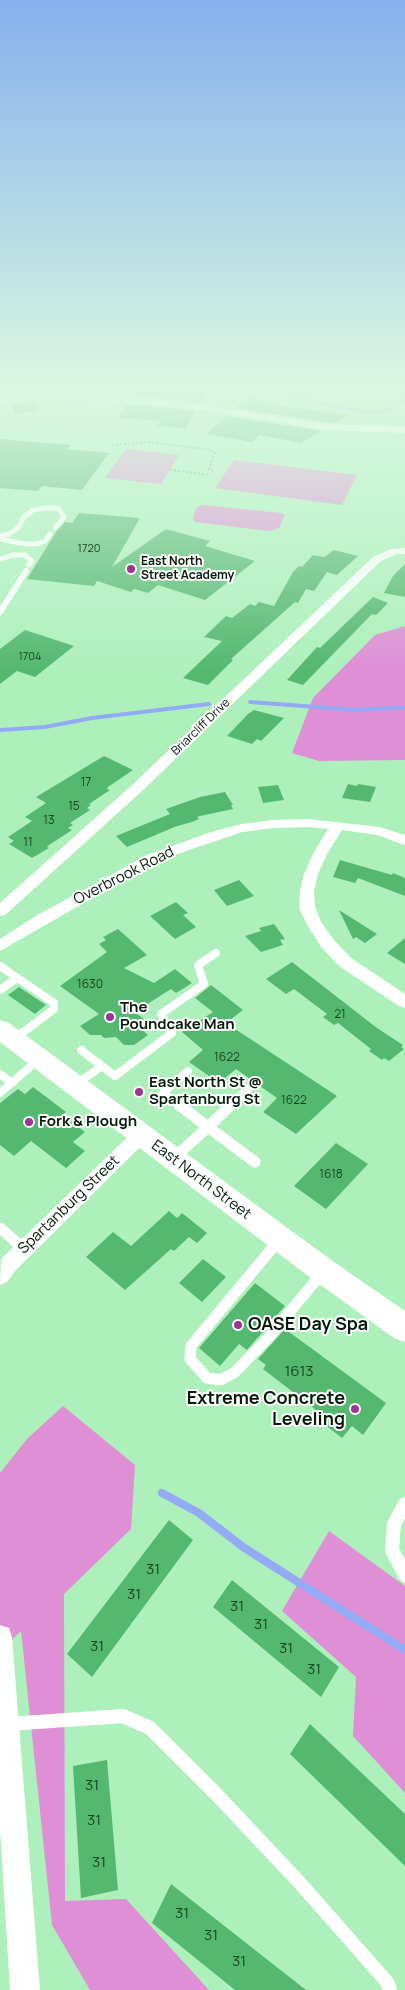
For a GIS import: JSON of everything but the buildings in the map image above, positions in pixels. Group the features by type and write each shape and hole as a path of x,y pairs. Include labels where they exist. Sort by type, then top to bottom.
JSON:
{"main road":[{"name":"East North Street","path":"5,1035 280,1239 405,1328"}],"street":[{"name":"Briarcliff Drive","path":"0,911 136,789 377,559 384,555 405,551"},
{"name":"Overbrook Road","path":"0,946 40,920 152,858 192,842 242,828 273,824 308,823 379,832 405,840"},
{"path":"338,826 320,854 312,874 307,891 307,907 314,923 328,944 345,962 405,1002"},
{"name":"Spartanburg Street","path":"0,1276 24,1249 141,1135"},
{"path":"0,1637 25,1990"}],"lane":[{"path":"25,544 16,538 16,533 24,517 33,510 58,508 64,517 55,528"},
{"path":"0,538 18,528"},
{"path":"0,538 25,544 38,544 45,541 50,534"},
{"path":"0,559 13,555 25,555 32,561 7,596 0,612"},
{"path":"81,1050 115,1076 172,1033 161,1014 204,984 198,965 216,953"},
{"path":"0,966 54,1003 54,1009 5,1035"},
{"path":"0,990 17,978"},
{"path":"0,1093 39,1059"},
{"path":"75,1086 102,1066"},
{"path":"188,1071 162,1093 256,1162"},
{"path":"0,1074 12,1083"},
{"path":"172,1159 248,1089"},
{"path":"0,1228 24,1249"},
{"path":"280,1239 191,1346 190,1359 207,1378 220,1380 234,1373 268,1338 324,1271"},
{"path":"405,1504 394,1524 392,1550 405,1575"},
{"path":"6,1724 123,1716 150,1728 217,1795 299,1882 388,1982 390,1990"}],"shaded area":[{"path":"218,483 353,483 342,505 215,488"},
{"path":"202,505 281,513 285,515 279,528 269,531 195,522 193,520 196,508"},
{"path":"405,626 405,760 319,761 292,753 313,698 375,635"},
{"path":"63,1406 135,1465 131,1529 64,1594 65,1901 126,1899 209,1990 90,1990 52,1925 21,1631 0,1651 0,1473 27,1439"},
{"path":"329,1531 405,1586 405,1793 353,1736 356,1677 282,1611"}],"waterway":[{"path":"250,702 357,710 405,707"},
{"path":"0,730 45,727 92,718 209,704"},
{"path":"162,1493 199,1513 243,1547 405,1650"}],"place":[{"name":"East North Street Academy","path":"131,569"},
{"name":"The Poundcake Man","path":"110,1017"},
{"name":"East North St @ Spartanburg St","path":"139,1092"},
{"name":"Fork & Plough","path":"29,1122"},
{"name":"OASE Day Spa","path":"238,1325"},
{"name":"Extreme Concrete Leveling","path":"355,1409"}]}
